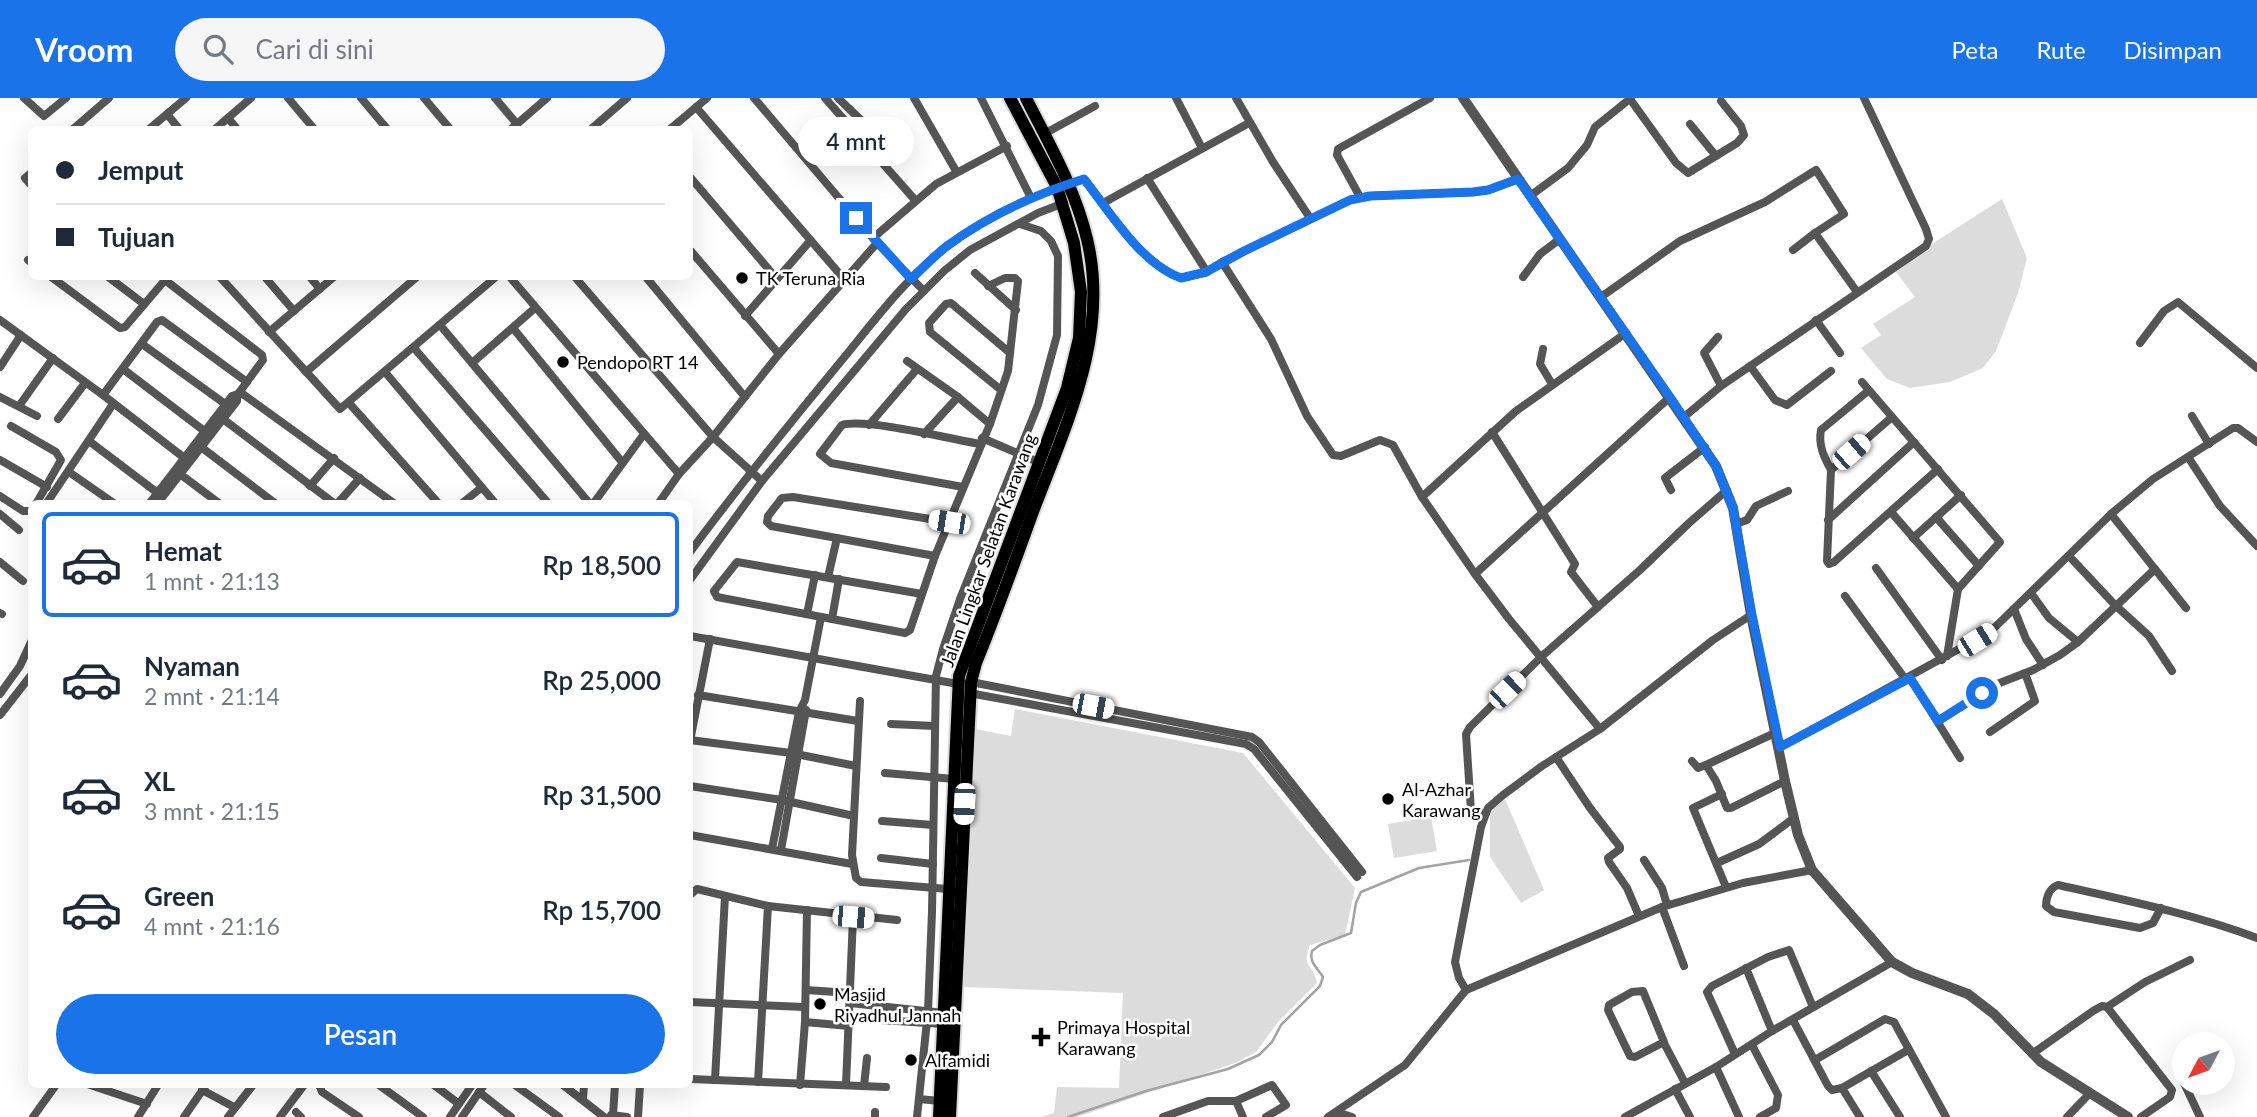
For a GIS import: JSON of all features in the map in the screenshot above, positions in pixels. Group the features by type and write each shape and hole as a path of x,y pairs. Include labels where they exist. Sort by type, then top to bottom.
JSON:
{"main road":[{"path":"1010,98 1063,185"},
{"path":"1026,98 1044,134 1068,202"},
{"name":"Jalan Lingkar Selatan Karawang","path":"950,1117 966,687 964,659 1067,388 1079,338 1081,292 1068,202"},
{"name":"Jalan Lingkar Selatan Karawang","path":"939,1117 954,779 966,687 1079,392 1091,339 1094,292 1087,240 1068,202"},
{"path":"1020,507 1033,512"}],"street":[{"path":"24,98 44,116 66,98"},
{"path":"77,126 109,98"},
{"path":"153,126 186,98"},
{"path":"219,126 251,98"},
{"path":"288,98 312,126"},
{"path":"361,98 385,126"},
{"path":"424,98 448,126"},
{"path":"495,98 512,126"},
{"path":"514,126 547,98"},
{"path":"595,126 627,98"},
{"path":"674,126 707,98"},
{"path":"754,98 875,241 924,291"},
{"path":"825,98 915,200"},
{"path":"838,98 864,124 878,158"},
{"path":"914,98 956,171"},
{"path":"982,98 1031,198"},
{"path":"1175,98 1202,148"},
{"path":"1249,98 1238,101 1249,123 1310,218"},
{"path":"1360,197 1337,155 1338,149 1430,98"},
{"path":"1463,98 1705,447 1727,490 1736,524 1785,781 1794,818 1812,870 1892,962 1912,973 1968,994 1994,1014 2032,1055 2128,1117"},
{"path":"1684,417 1721,386 1920,252 1929,239 1864,98"},
{"path":"1530,196 1568,168 1587,145 1595,127 1631,99 1684,172 1692,172 1745,135 1721,101"},
{"path":"1044,134 1095,106"},
{"path":"696,107 844,279"},
{"path":"167,114 177,126"},
{"path":"228,118 235,126"},
{"path":"1103,203 1249,123"},
{"path":"1690,124 1716,156"},
{"path":"661,500 679,474 713,437 875,241 915,200 956,171 1007,146"},
{"path":"1601,298 1680,241 1765,202 1816,170 1844,214 1793,250"},
{"path":"1147,178 1206,272"},
{"path":"693,548 750,470 911,279 965,234 1031,198 1084,179 1138,247 1172,275 1191,278 1310,218 1360,197 1473,192 1488,190 1518,179"},
{"path":"693,181 777,279"},
{"path":"693,576 762,481 906,309 944,271 970,250 1068,202"},
{"path":"917,1117 928,1023 936,682 943,649 1017,453 1038,405 1057,335 1058,256 1041,232 1020,224"},
{"path":"1815,233 1857,292"},
{"path":"1523,277 1540,254 1560,239"},
{"path":"746,316 810,241"},
{"path":"693,254 779,355"},
{"path":"1222,262 1270,339 1307,416 1333,455 1341,456 1380,440 1393,445 1422,497 1475,574 1600,729"},
{"path":"975,273 1016,310"},
{"path":"922,594 737,562 714,591 717,597 905,633 910,630 935,556 989,424 1007,371 1016,310 1017,279 1008,277 988,286"},
{"path":"55,280 120,328 125,327 162,280"},
{"path":"112,280 144,304"},
{"path":"160,500 186,460 263,360 262,355 167,280"},
{"path":"223,280 340,409 492,280"},
{"path":"268,280 294,310"},
{"path":"312,280 320,289"},
{"path":"269,331 330,280"},
{"path":"306,372 413,280"},
{"path":"512,280 679,474"},
{"path":"577,280 713,437 762,481"},
{"path":"648,280 745,397"},
{"path":"2140,343 2164,311 2178,302 2257,368"},
{"path":"1001,390 930,332 929,323 946,304 951,303 1010,353"},
{"path":"472,363 535,308"},
{"path":"0,320 186,460"},
{"path":"103,395 157,322 165,320 247,382"},
{"path":"1816,320 1840,353"},
{"path":"440,325 588,500"},
{"path":"513,328 622,462"},
{"path":"1422,497 1492,432 1552,384 1626,332"},
{"path":"0,367 21,335"},
{"path":"1718,337 1704,353 1721,386"},
{"path":"142,344 228,407"},
{"path":"414,348 546,500"},
{"path":"1543,349 1540,364 1552,384"},
{"path":"19,406 53,358"},
{"path":"907,361 958,397 989,424"},
{"path":"1750,366 1775,400 1787,405 1831,371"},
{"path":"123,369 207,433"},
{"path":"869,425 917,369"},
{"path":"385,372 492,500"},
{"path":"1862,382 2000,542 1958,589 1944,658"},
{"path":"58,419 85,383"},
{"path":"1868,391 1821,430 1819,439 1831,470 1827,561 1831,564 1938,468"},
{"path":"239,393 390,500"},
{"path":"0,397 37,416"},
{"path":"924,434 958,397"},
{"path":"1475,574 1670,397"},
{"path":"349,403 435,500"},
{"path":"51,500 113,404"},
{"path":"160,500 180,474 186,460 201,447 207,433 223,419 228,407"},
{"path":"2192,416 2209,443"},
{"path":"1831,470 1892,417"},
{"path":"223,419 331,500"},
{"path":"963,487 831,463 820,454 842,425 869,425 981,441 1038,462"},
{"path":"11,426 59,456 61,460 39,500"},
{"path":"1780,747 1990,632 2111,514 2153,479 2209,443 2236,428 2257,442"},
{"path":"1492,432 1574,564 1571,572 1598,607"},
{"path":"594,500 644,434"},
{"path":"89,441 160,500"},
{"path":"1828,520 1914,442"},
{"path":"201,447 271,500"},
{"path":"1671,489 1665,478 1705,447"},
{"path":"2188,457 2220,506 2257,545"},
{"path":"310,486 334,458"},
{"path":"0,460 47,487"},
{"path":"68,472 109,500"},
{"path":"180,474 215,500"},
{"path":"340,500 360,478"},
{"path":"466,500 481,488"},
{"path":"1485,813 1471,813 1466,734 1475,720 1727,490"},
{"path":"1736,524 1747,520 1756,506 1788,491"},
{"path":"320,500 324,495"},
{"path":"1913,538 1961,495"},
{"path":"935,556 771,526 767,522 768,516 782,498 793,497 949,522"},
{"path":"19,530 0,512 3,498 23,512 28,511"},
{"path":"1891,512 1958,589"},
{"path":"2111,514 2186,608"},
{"path":"1936,517 1979,566"},
{"path":"828,577 837,538"},
{"path":"2068,556 2149,636 2172,671"},
{"path":"0,562 23,581"},
{"path":"1876,568 1944,658"},
{"path":"1938,721 1997,684 2043,665 2078,642 2155,569"},
{"path":"807,614 815,575"},
{"path":"832,619 839,579"},
{"path":"2031,593 2049,618 2078,642"},
{"path":"1845,596 1938,721 1960,758"},
{"path":"2014,609 2026,639 2043,665"},
{"path":"1466,990 1459,978 1455,962 1485,813 1503,795 1600,729 1713,640 1752,615"},
{"path":"777,850 821,617"},
{"path":"693,636 966,687 1246,744 1360,875"},
{"path":"693,722 710,639"},
{"path":"0,694 28,649"},
{"path":"20,666 28,671"},
{"path":"1990,732 2035,701 2025,673"},
{"path":"0,715 28,678"},
{"path":"698,695 858,721"},
{"path":"860,701 852,864 856,878 862,882 948,889"},
{"path":"891,724 936,726"},
{"path":"1692,761 1698,768 1777,732"},
{"path":"693,738 856,766"},
{"path":"1556,757 1620,847 1608,858 1609,862 1628,888 1639,916"},
{"path":"1706,765 1727,808 1785,781"},
{"path":"885,773 954,779"},
{"path":"693,786 786,801 854,816"},
{"path":"1722,794 1693,808 1726,887"},
{"path":"1717,863 1759,844 1794,818"},
{"path":"882,821 933,825"},
{"path":"693,836 852,864"},
{"path":"881,859 933,864"},
{"path":"1644,860 1662,888 1684,966"},
{"path":"1328,1117 1405,1065 1466,990 1665,906 1726,887 1812,870"},
{"path":"2161,908 2153,923 2140,928 2054,912 2046,906 2046,900 2052,889 2058,885 2161,908 2257,938"},
{"path":"693,893 697,890 768,906 897,920"},
{"path":"715,1080 725,896"},
{"path":"758,1082 768,906"},
{"path":"800,1085 805,1022 807,910"},
{"path":"846,1085 853,917"},
{"path":"1735,1054 1707,992 1712,986 1789,950 1813,1007"},
{"path":"2032,1055 2093,1011 2102,1006 2107,1007 2139,986 2190,960"},
{"path":"1631,1116 1892,962"},
{"path":"1746,968 1772,1031"},
{"path":"806,990 850,992"},
{"path":"1664,1042 1630,1056 1608,1010 1609,1004 1632,992 1643,991 1685,1083"},
{"path":"693,1002 805,1007"},
{"path":"850,1003 928,1011 943,1018"},
{"path":"878,1019 879,1006"},
{"path":"2107,1007 2172,1090 2170,1097 2141,1117"},
{"path":"805,1022 878,1019 928,1023 943,1018"},
{"path":"1815,1060 1885,1019 1894,1022 1946,1117"},
{"path":"1793,1020 1832,1090 1842,1088 1908,1051"},
{"path":"1752,1045 1778,1095 1776,1108 1760,1117"},
{"path":"864,1086 867,1058"},
{"path":"1716,1067 1739,1117"},
{"path":"1871,1071 1900,1117"},
{"path":"693,1079 886,1087"},
{"path":"1163,1117 1208,1101 1236,1101 1272,1085 1286,1105 1266,1117"},
{"path":"33,1117 54,1088"},
{"path":"107,1088 147,1104"},
{"path":"138,1117 156,1088"},
{"path":"184,1117 203,1088"},
{"path":"206,1088 234,1107"},
{"path":"228,1117 250,1088"},
{"path":"280,1117 302,1088"},
{"path":"320,1088 359,1117"},
{"path":"383,1088 423,1117"},
{"path":"438,1088 459,1104"},
{"path":"450,1117 470,1088"},
{"path":"519,1088 559,1117"},
{"path":"567,1088 605,1115 627,1117"},
{"path":"583,1099 584,1088"},
{"path":"605,1115 614,1088"},
{"path":"638,1117 640,1088"},
{"path":"1842,1088 1860,1117"},
{"path":"462,1117 481,1089 512,1117"},
{"path":"1675,1089 1690,1117"},
{"path":"2067,1117 2090,1093"},
{"path":"2190,1096 2200,1117"},
{"path":"919,1099 940,1101"},
{"path":"1236,1101 1243,1117"},
{"path":"1338,1117 1343,1114 1352,1117"}],"shaded area":[{"path":"2002,199 2027,258 2018,293 1996,351 1983,368 1950,382 1910,388 1887,379 1861,348 1881,335 1873,324 1915,297 1896,272 1932,244"},
{"path":"1015,709 1243,753 1355,888 1345,935 1310,945 1307,962 1317,983 1278,1022 1256,1052 1235,1063 1077,1117 1041,1117 1054,1113 1057,1087 1119,1088 1123,993 963,987 975,729 1011,736"},
{"path":"1505,799 1544,890 1521,903 1490,857 1490,811"},
{"path":"1431,817 1437,851 1394,858 1388,824"}],"waterway":[{"path":"1068,1117 1146,1091 1228,1069 1259,1055 1272,1042 1281,1025 1320,986 1323,977 1313,962 1312,951 1351,933 1356,903 1361,892 1419,868 1469,860"}],"place":[{"name":"TK Teruna Ria","path":"742,278"},
{"name":"Pendopo RT 14","path":"563,362"},
{"name":"Al-Azhar Karawang","path":"1388,799"},
{"name":"Masjid Riyadhul Jannah","path":"820,1004"},
{"name":"Primaya Hospital Karawang","path":"1041,1037"},
{"name":"Alfamidi","path":"911,1060"}],"route":[{"path":"856,218 911,279 965,234 1031,198 1084,179 1138,247 1172,275 1191,278 1350,200 1370,196 1473,192 1488,190 1518,179 1716,466 1733,508 1780,747 1910,678 1938,721 1982,693"}]}
